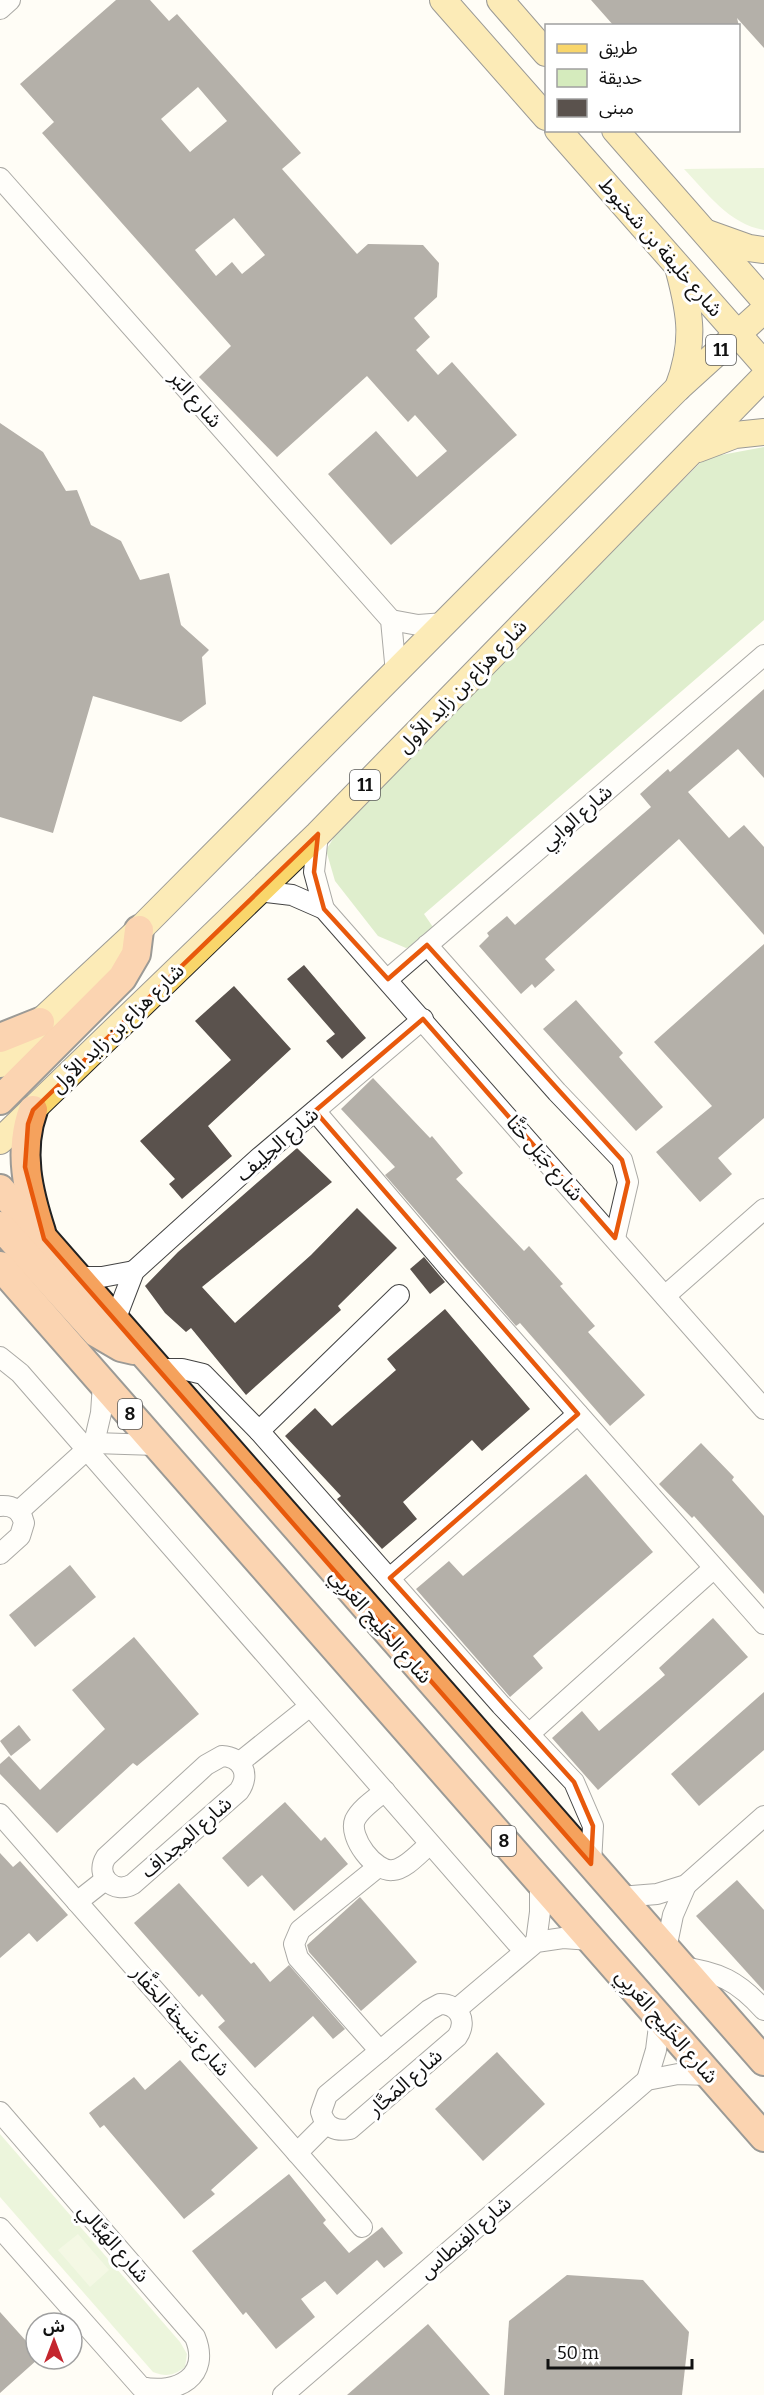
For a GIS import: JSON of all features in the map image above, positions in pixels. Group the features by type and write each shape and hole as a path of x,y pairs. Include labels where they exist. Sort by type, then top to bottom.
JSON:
{"highway":[{"path":"0,1100 122,978 136,954 139,930"},
{"path":"0,1038 40,1022"},
{"path":"33,1110 25,1138 25,1167 44,1239"},
{"name":"شارع الخَلِيج العَربِي","path":"0,1189 114,1323 764,2061"},
{"path":"0,1226 97,1333 147,1360"},
{"name":"شارع الخَلِيج العَربِي","path":"5,1276 103,1384 764,2137"}],"main road":[{"path":"443,0 545,116"},
{"path":"500,0 545,52"},
{"name":"شارع خليفة بن شخبوط","path":"560,132 764,364"},
{"path":"617,132 764,300"},
{"path":"704,231 749,248 764,250"},
{"path":"677,265 689,308 691,335 687,364 677,389"},
{"name":"11","path":"0,1064 40,1022 139,930 677,389 764,310"},
{"name":"شارع هزاع بن زايد الأول","path":"0,1141 318,834 764,377"},
{"path":"690,452 735,435 764,432"}],"street":[{"path":"0,9 10,0"},
{"name":"شارع البَر","path":"0,178 391,620"},
{"path":"396,673 391,620 418,625 445,623"},
{"name":"شارع الوابِي","path":"388,979 764,655"},
{"name":"شارع جَبَل حَتَّا","path":"318,834 314,852 314,872 324,909"},
{"name":"شارع جَبَل حَتَّا","path":"258,891 292,895 324,909 388,979 764,1409"},
{"path":"427,945 557,1092 622,1160 628,1182 615,1238"},
{"name":"شارع الحِلِيف","path":"114,1323 134,1271 423,1019"},
{"path":"315,1111 764,1624"},
{"path":"665,1296 764,1209"},
{"path":"75,1277 102,1277 134,1271"},
{"path":"259,1431 399,1295"},
{"path":"0,1357 20,1373 90,1446 430,1844 530,1946"},
{"path":"147,1360 203,1374 259,1431 574,1782 588,1808 593,1826 591,1864"},
{"path":"90,1446 101,1413 103,1384"},
{"name":"شارع الخَلِيج العَربِي","path":"390,1578 578,1414"},
{"path":"0,1554 20,1536 23,1530 24,1523 9,1508 90,1446 125,1442 156,1445"},
{"path":"529,1734 714,1568"},
{"path":"240,1762 310,1706"},
{"name":"شارع المِجداف","path":"229,1756 240,1762 245,1773 239,1791 151,1869 128,1887 116,1887 105,1880 102,1868 106,1857 210,1761 229,1756"},
{"path":"385,1791 356,1817 353,1824 356,1838 378,1867 389,1871 399,1868 430,1844"},
{"name":"شارع سَبخة الحَفَّار","path":"0,1814 362,2228"},
{"path":"620,1897 657,1894 686,1885 764,1816"},
{"path":"378,1867 300,1930 294,1944 298,1958 380,2050"},
{"path":"77,1902 105,1880"},
{"path":"530,1946 540,1912 540,1882"},
{"path":"686,1885 673,1916 674,1958 732,1981 764,2010"},
{"path":"457,2009 530,1946 563,1938 591,1940"},
{"name":"شارع المَحَّار","path":"446,2004 457,2009 462,2026 457,2037 350,2129 337,2130 326,2124 321,2112 323,2100 434,2006 446,2004"},
{"path":"647,2080 656,2050 660,2018"},
{"name":"شارع الفِنطاس","path":"283,2395 647,2080 678,2074 709,2075"},
{"name":"شارع الهَيَّالي","path":"0,2112 195,2337 199,2346 193,2389 180,2389 160,2394 141,2387 0,2228"},
{"path":"297,2153 326,2124"}],"highlighted area":[{"path":"318,834 314,872 324,909 388,979 427,945 622,1160 628,1182 615,1238 423,1019 315,1111 578,1414 390,1578 574,1782 593,1826 591,1864 155,1369 44,1239 25,1167 28,1124 33,1110"}],"green space":[{"path":"764,168 764,230 751,227 729,214 684,169"},
{"path":"764,447 764,620 424,914 435,930 423,943 406,948 378,936 335,881 326,850 343,823 705,458"},
{"path":"0,2134 180,2342 187,2354 185,2367 169,2375 153,2372 0,2197"},
{"path":"78,2234 109,2270 90,2287 58,2250"}],"building":[{"path":"116,0 150,0 169,21 177,14 301,153 282,169 357,254 368,244 423,245 439,263 437,297 414,318 430,337 416,350 438,375 452,362 517,435 391,545 328,474 376,431 417,477 447,451 415,415 408,422 367,376 277,457 199,377 231,346 42,133 54,122 20,84","holes":["198,87 227,121 190,152 161,119","234,218 265,255 242,274 232,262 216,276 195,250"]},
{"path":"591,0 764,0 764,48 737,18 738,24 612,24"},
{"path":"0,423 43,452 66,491 77,490 91,525 121,541 140,580 169,573 181,625 209,650 202,657 206,704 181,722 93,696 53,833 0,817"},
{"path":"764,689 764,778 738,749 688,792 729,838 744,825 764,847 764,935 679,839 545,959 555,970 535,988 532,984 521,994 479,946 489,936 487,933 507,916 515,925 651,807 640,794 668,769 670,772"},
{"path":"764,944 764,1118 718,1158 732,1174 700,1202 656,1152 712,1106 654,1042"},
{"path":"304,965 366,1038 342,1059 326,1041 335,1034 287,979"},
{"path":"234,986 291,1049 208,1126 232,1156 182,1199 169,1184 175,1179 140,1141 231,1060 195,1021"},
{"path":"576,1000 623,1053 619,1057 663,1107 636,1131 543,1029"},
{"path":"373,1078 430,1138 432,1136 463,1173 456,1179 524,1251 529,1246 563,1284 560,1286 595,1326 588,1332 645,1395 610,1426 520,1323 516,1326 385,1175 395,1167 341,1109"},
{"path":"297,1148 332,1182 202,1287 235,1323 311,1255 357,1208 397,1248 338,1306 341,1310 246,1395 191,1328 186,1332 165,1313 145,1286 178,1252"},
{"path":"424,1257 445,1282 430,1294 410,1269"},
{"path":"445,1309 530,1409 482,1451 472,1440 403,1502 417,1519 382,1549 337,1499 341,1496 285,1436 315,1408 332,1426 396,1370 387,1359"},
{"path":"701,1443 734,1477 732,1480 764,1516 764,1594 694,1516 692,1518 659,1484"},
{"path":"586,1474 653,1552 533,1656 543,1668 510,1697 416,1589 449,1561 463,1576"},
{"path":"70,1565 96,1597 35,1647 9,1615"},
{"path":"713,1618 748,1657 598,1790 552,1738 582,1711 599,1731 665,1675 659,1668"},
{"path":"134,1637 199,1714 137,1766 133,1763 57,1833 0,1774 0,1764 9,1756 40,1790 105,1729 72,1690"},
{"path":"764,1692 764,1750 699,1806 671,1774"},
{"path":"19,1725 31,1740 11,1756 0,1741"},
{"path":"285,1802 321,1841 325,1837 348,1864 294,1911 262,1875 248,1887 222,1858"},
{"path":"0,1853 13,1867 20,1861 68,1915 37,1942 29,1933 0,1958"},
{"path":"737,1880 764,1910 764,1991 696,1916"},
{"path":"179,1883 251,1964 254,1962 270,1982 289,1965 345,2029 333,2039 313,2016 255,2068 218,2027 225,2021 202,1994 199,1997 134,1923"},
{"path":"360,1897 417,1962 361,2011 309,1952 307,1945"},
{"path":"497,2052 545,2104 483,2161 435,2109"},
{"path":"180,2060 258,2148 211,2190 215,2194 184,2219 104,2125 100,2128 89,2113 134,2077 145,2090"},
{"path":"289,2174 326,2220 323,2223 349,2253 382,2227 403,2253 384,2268 377,2260 337,2295 325,2281 301,2299 315,2317 276,2349 246,2312 243,2315 192,2251"},
{"path":"567,2275 643,2280 689,2332 682,2395 504,2395 509,2321"},
{"path":"0,2312 24,2339 25,2371 0,2393"},
{"path":"428,2324 490,2395 347,2395"}]}
